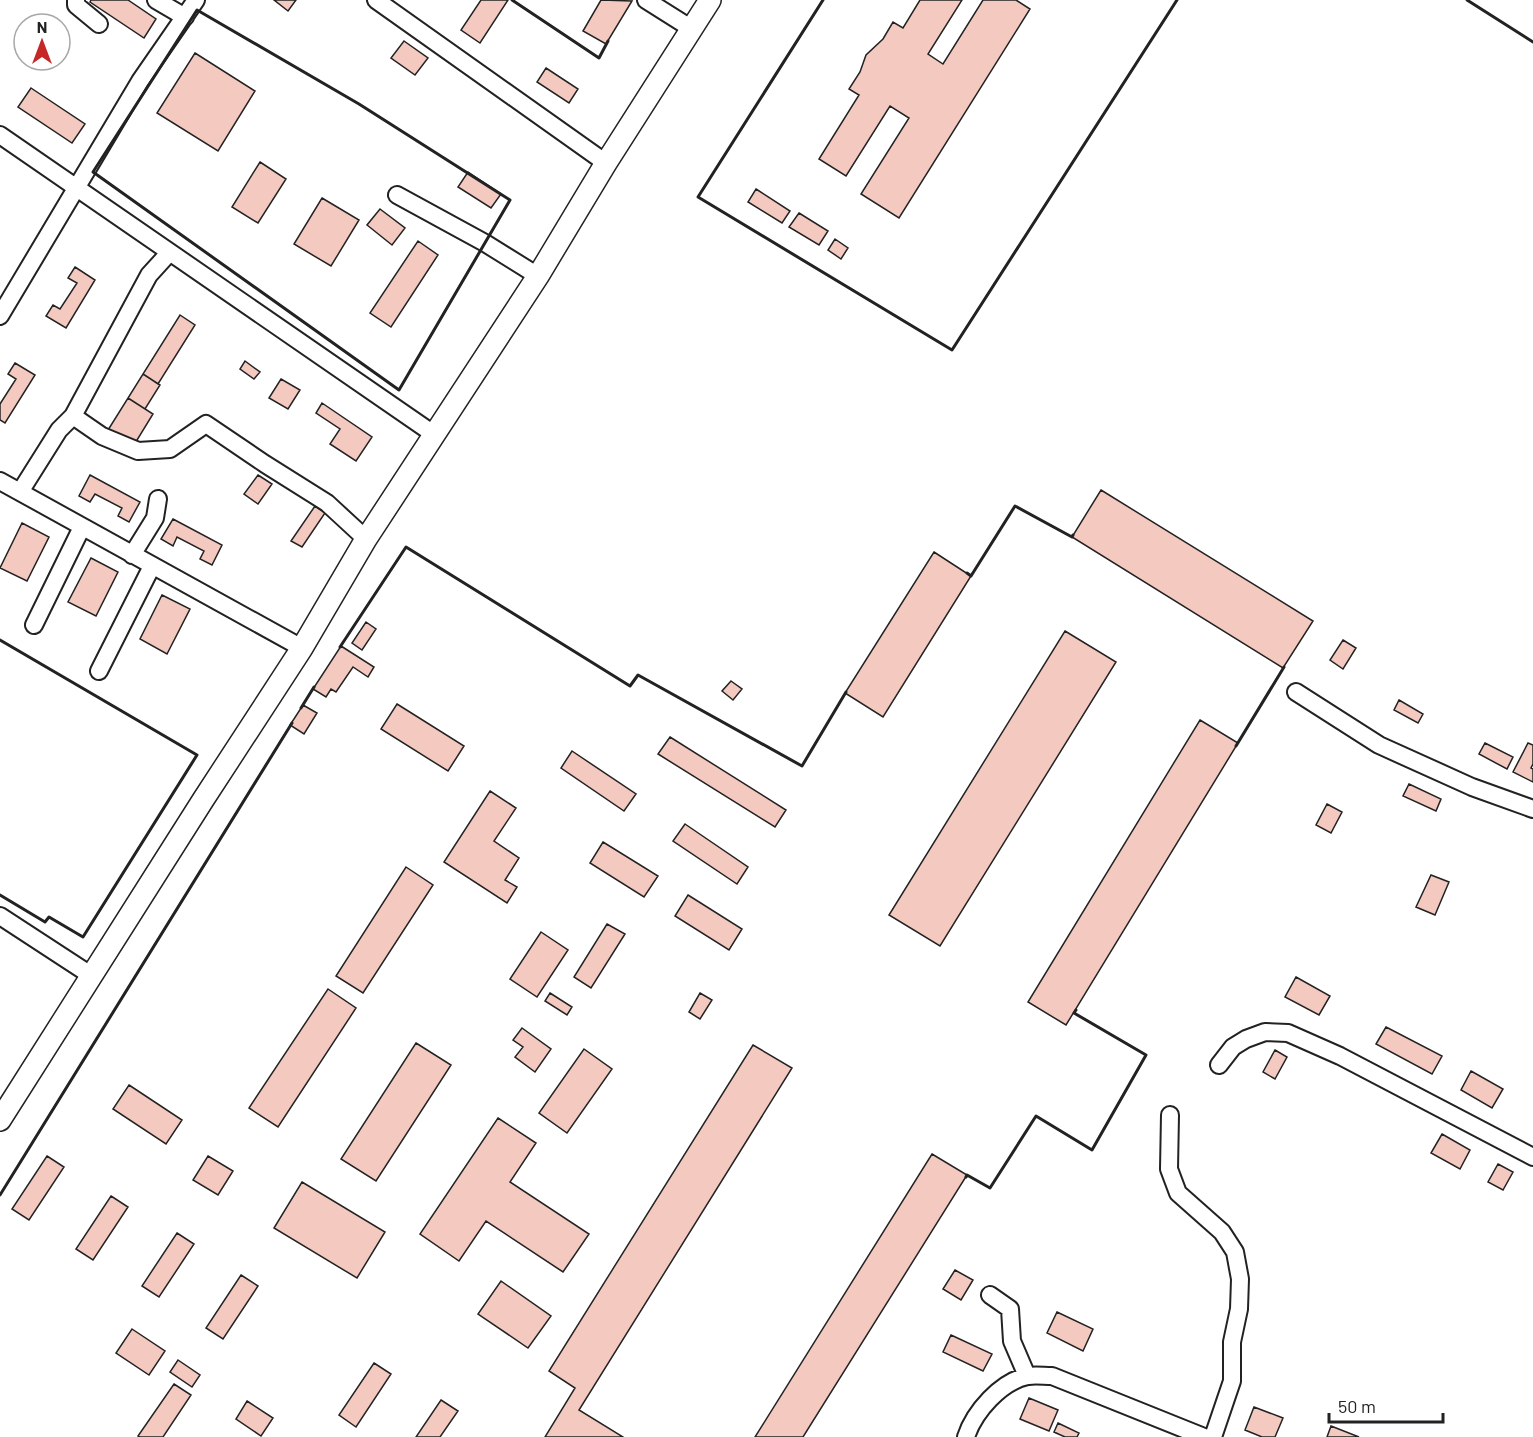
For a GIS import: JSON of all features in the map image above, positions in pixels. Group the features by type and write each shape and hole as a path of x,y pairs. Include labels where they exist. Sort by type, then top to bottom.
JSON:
{"main road":[{"path":"0,1120 302,648 366,539 538,276 710,0"}],"street":[{"path":"76,0 76,5 99,24"},
{"path":"156,0 185,17"},
{"path":"0,316 140,81 196,0"},
{"path":"376,0 606,164"},
{"path":"651,1 692,29"},
{"path":"0,135 435,435"},
{"path":"397,195 485,243 538,276"},
{"path":"20,492 59,430 73,416 149,275 169,252"},
{"path":"73,416 102,436 138,451 170,449 206,424 327,503 366,539"},
{"path":"0,481 302,648"},
{"path":"132,555 155,518 158,499"},
{"path":"34,625 82,527"},
{"path":"99,671 152,566"},
{"path":"1296,692 1379,745 1472,787 1533,809"},
{"path":"0,915 92,976"},
{"path":"1219,1065 1233,1047 1246,1039 1265,1032 1288,1033 1360,1066 1533,1157"},
{"path":"1170,1115 1169,1169 1178,1193 1222,1232 1234,1252 1240,1279 1239,1309 1232,1342 1232,1381 1213,1437"},
{"path":"990,1294 1010,1309 1012,1341 1027,1376"},
{"path":"966,1437 970,1424 988,1399 1027,1376 1052,1376 1204,1437"}],"building":[{"path":"91,0 128,0 156,19 144,38 90,2"},
{"path":"274,0 296,0 288,11"},
{"path":"481,0 508,0 480,43 461,30"},
{"path":"601,0 632,1 606,44 583,31"},
{"path":"920,0 962,0 928,54 943,64 983,0 1016,0 1030,9 899,218 861,194 909,118 890,106 846,176 819,159 859,95 849,89 860,72 866,55 883,39 893,22 903,28"},
{"path":"404,41 428,58 415,75 391,58"},
{"path":"195,53 255,91 218,151 157,113"},
{"path":"546,68 578,89 569,103 537,82"},
{"path":"31,88 85,124 72,143 18,107"},
{"path":"260,162 286,179 258,223 232,207"},
{"path":"468,172 501,194 491,208 458,187"},
{"path":"756,189 790,211 782,223 748,202"},
{"path":"322,198 359,220 331,266 294,244"},
{"path":"380,209 405,228 392,245 367,225"},
{"path":"799,213 828,231 819,245 789,227"},
{"path":"835,239 848,248 841,259 828,250"},
{"path":"418,241 438,255 391,327 370,313"},
{"path":"75,267 95,280 66,328 46,316 53,305 60,309 77,283 68,278"},
{"path":"180,315 195,325 158,384 143,374"},
{"path":"245,361 260,372 254,379 240,369"},
{"path":"15,363 35,375 5,423 0,420 0,404 16,379 8,374"},
{"path":"143,374 160,385 145,409 128,398"},
{"path":"281,379 300,390 288,409 269,398"},
{"path":"128,398 153,414 134,445 108,430"},
{"path":"322,403 372,437 356,461 330,444 340,429 316,413"},
{"path":"90,475 140,502 129,522 118,516 122,508 95,494 90,502 79,496"},
{"path":"258,475 272,484 258,504 244,494"},
{"path":"1101,490 1313,621 1283,668 1072,537"},
{"path":"315,506 325,513 302,547 291,541"},
{"path":"173,519 222,545 212,565 200,559 204,551 177,537 173,546 161,539"},
{"path":"22,523 49,537 27,581 0,568"},
{"path":"934,552 971,576 883,717 845,693"},
{"path":"91,558 118,572 96,616 68,602"},
{"path":"162,595 190,609 167,654 140,639"},
{"path":"366,622 376,629 362,650 352,643"},
{"path":"1065,631 1116,662 940,946 889,915"},
{"path":"1343,640 1356,648 1343,669 1330,660"},
{"path":"341,646 374,667 368,677 353,667 336,692 331,689 326,697 313,689"},
{"path":"731,681 742,689 733,700 722,691"},
{"path":"1399,700 1423,714 1418,723 1394,710"},
{"path":"397,704 464,746 448,771 381,729"},
{"path":"303,705 317,713 304,734 290,725"},
{"path":"1200,720 1238,743 1066,1025 1028,1002"},
{"path":"670,737 786,810 775,827 658,754"},
{"path":"1485,743 1513,757 1507,769 1479,754"},
{"path":"1528,743 1533,745 1531,768 1533,769 1533,782 1513,772"},
{"path":"572,751 636,794 624,811 561,768"},
{"path":"1409,784 1441,799 1436,811 1403,796"},
{"path":"490,791 516,808 494,841 519,858 505,880 517,887 507,903 444,862"},
{"path":"1327,804 1342,812 1331,833 1316,825"},
{"path":"685,824 748,867 737,884 673,841"},
{"path":"603,842 658,876 644,897 590,863"},
{"path":"406,867 433,885 363,993 336,976"},
{"path":"1431,875 1449,882 1435,915 1416,907"},
{"path":"688,895 742,929 729,950 675,916"},
{"path":"607,924 625,934 591,988 574,977"},
{"path":"541,932 568,950 537,997 510,979"},
{"path":"1296,977 1330,996 1319,1015 1285,997"},
{"path":"328,989 356,1008 278,1127 249,1108"},
{"path":"550,993 572,1007 567,1015 545,1001"},
{"path":"700,993 712,1000 700,1019 689,1012"},
{"path":"1386,1027 1442,1056 1432,1074 1376,1044"},
{"path":"522,1028 551,1049 535,1072 515,1057 523,1047 513,1040"},
{"path":"416,1043 451,1065 376,1181 341,1159"},
{"path":"753,1045 792,1068 579,1410 623,1437 545,1437 575,1388 549,1371"},
{"path":"584,1049 612,1069 567,1133 539,1113"},
{"path":"1275,1050 1287,1057 1275,1079 1263,1072"},
{"path":"1471,1071 1503,1089 1492,1108 1461,1090"},
{"path":"129,1085 182,1120 166,1144 113,1109"},
{"path":"498,1118 536,1143 510,1182 589,1234 563,1272 486,1221 459,1261 420,1234"},
{"path":"1442,1134 1470,1150 1460,1169 1431,1153"},
{"path":"932,1154 967,1175 803,1437 755,1437"},
{"path":"47,1156 64,1167 29,1220 12,1209"},
{"path":"208,1156 233,1171 218,1195 193,1180"},
{"path":"1498,1164 1513,1172 1503,1190 1488,1182"},
{"path":"302,1182 385,1232 357,1278 274,1228"},
{"path":"111,1196 128,1207 93,1260 76,1249"},
{"path":"177,1233 194,1244 159,1297 142,1286"},
{"path":"955,1270 973,1280 961,1300 943,1289"},
{"path":"241,1275 258,1286 223,1339 206,1328"},
{"path":"501,1281 551,1316 528,1348 478,1314"},
{"path":"1057,1312 1093,1329 1083,1351 1047,1333"},
{"path":"132,1329 165,1351 149,1375 116,1353"},
{"path":"951,1335 992,1354 983,1371 943,1352"},
{"path":"178,1360 200,1375 192,1387 170,1372"},
{"path":"374,1363 391,1374 356,1427 339,1415"},
{"path":"174,1384 191,1395 163,1437 138,1436"},
{"path":"1029,1398 1058,1410 1049,1431 1020,1419"},
{"path":"441,1400 458,1411 440,1437 416,1437"},
{"path":"247,1401 273,1418 261,1436 236,1419"},
{"path":"1254,1407 1283,1418 1275,1437 1262,1437 1245,1430"},
{"path":"1058,1423 1079,1433 1077,1437 1065,1437 1054,1432"},
{"path":"1331,1426 1359,1437 1327,1437"}],"wall":[{"path":"512,0 599,58 608,41"},
{"path":"823,0 698,197 952,350 1177,0"},
{"path":"1467,0 1533,42"},
{"path":"197,10 359,104 510,200 399,390 93,172 197,10"},
{"path":"967,573 971,576 1015,506 1072,537 1073,535"},
{"path":"340,647 406,547 630,686 638,675 802,766 846,692"},
{"path":"0,640 197,755 83,937 49,917 45,922 0,895"},
{"path":"1236,746 1284,667"},
{"path":"301,708 314,687"},
{"path":"0,1195 292,723"},
{"path":"966,1177 967,1175 990,1188 1036,1116 1092,1150 1146,1055 1074,1013 1076,1010"}]}
